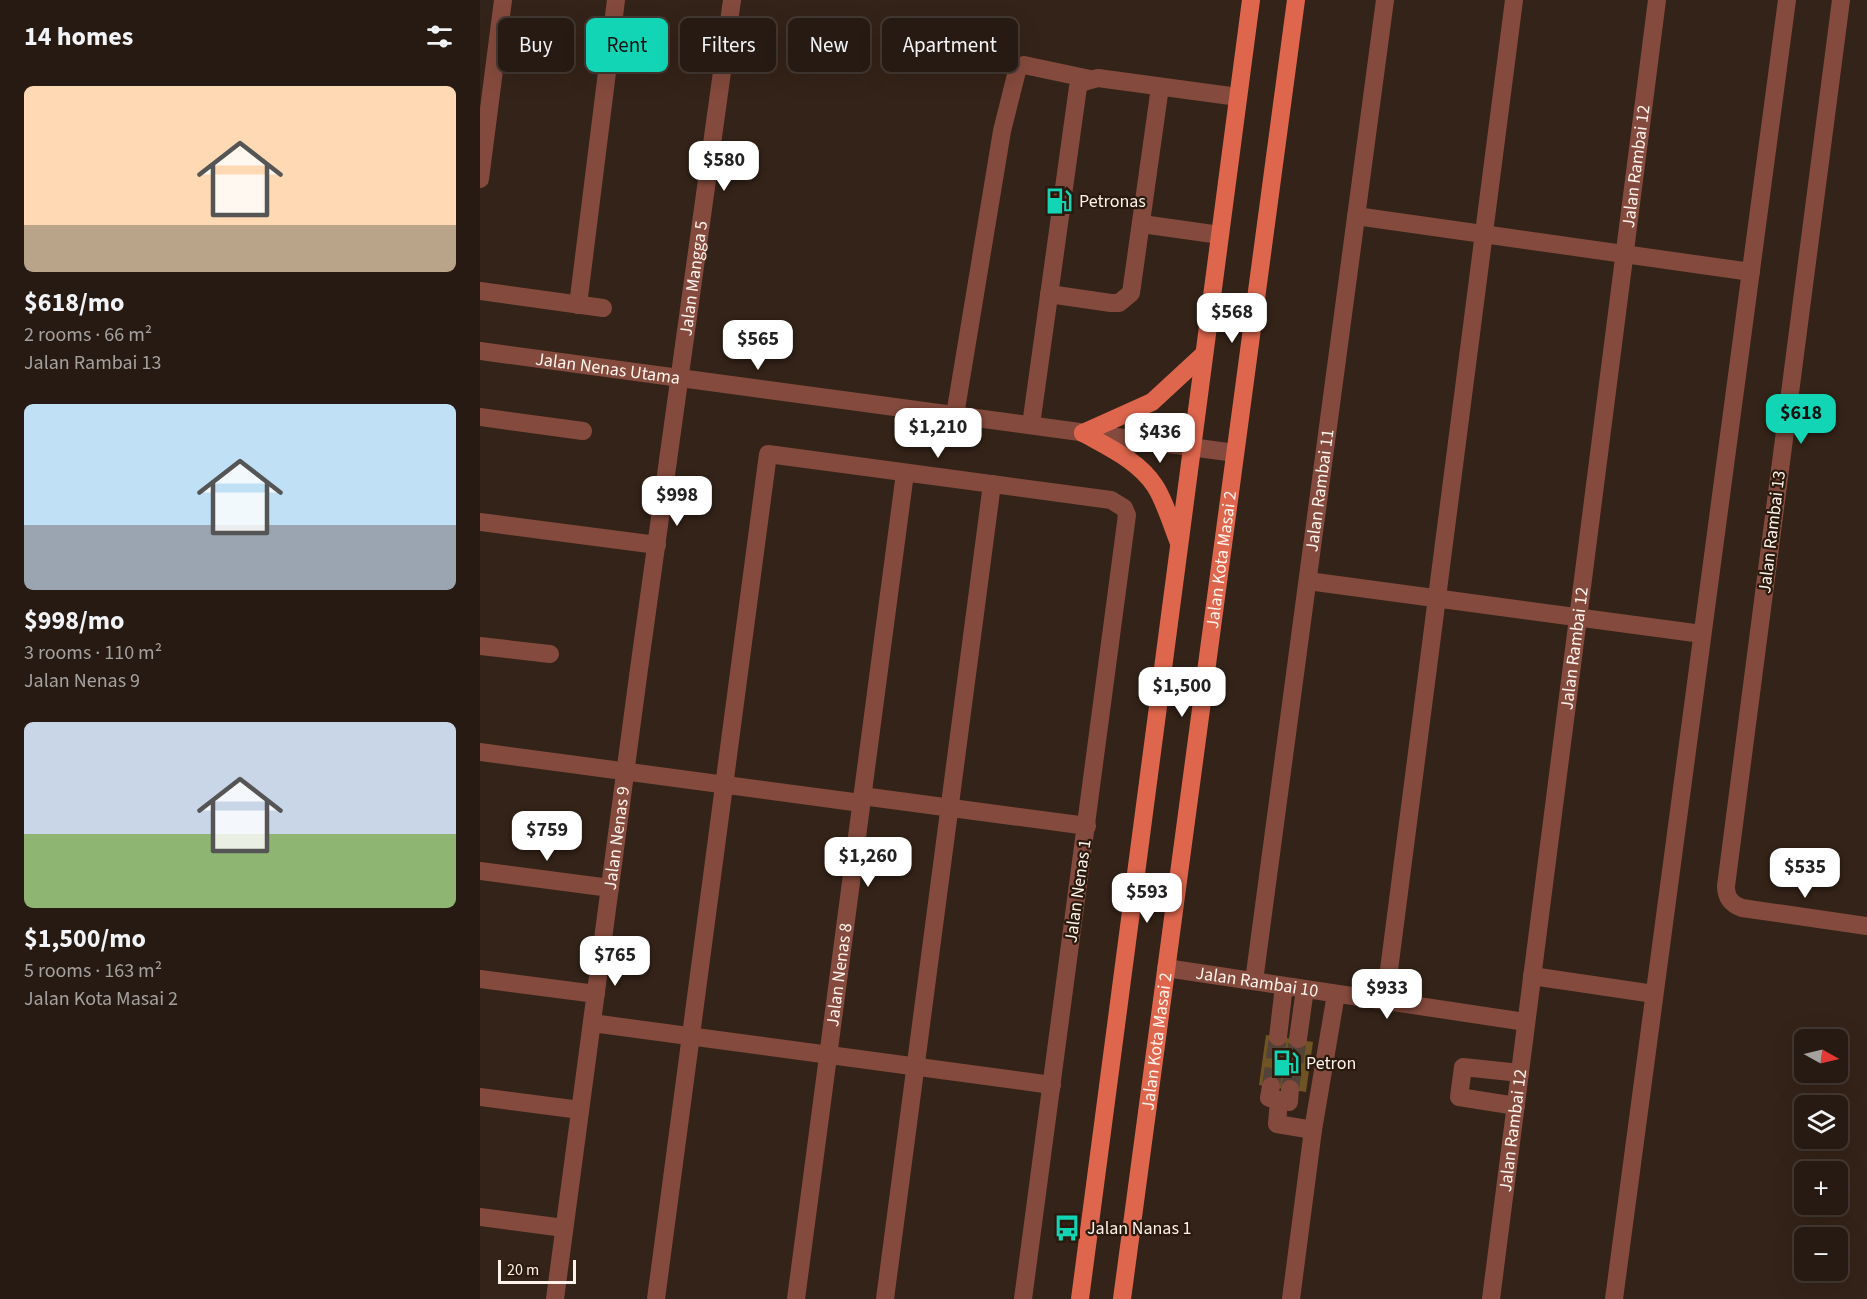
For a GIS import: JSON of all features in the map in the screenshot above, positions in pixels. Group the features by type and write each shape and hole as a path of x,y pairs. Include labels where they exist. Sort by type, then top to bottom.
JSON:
{"main road":[{"path":"1080,1299 1251,0"},
{"name":"Jalan Kota Masai 2","path":"1122,1299 1296,0"},
{"path":"1083,433 1152,402 1167,391 1204,354"},
{"path":"1083,433 1125,457 1144,472 1156,486 1179,545"}],"street":[{"path":"480,179 503,0"},
{"path":"578,305 616,0"},
{"name":"Jalan Mangga 5","path":"680,378 732,0"},
{"name":"Jalan Rambai 11","path":"1254,981 1385,0"},
{"path":"1385,1001 1514,0"},
{"name":"Jalan Rambai 12","path":"1491,1299 1658,0"},
{"path":"1614,1299 1787,0"},
{"name":"Jalan Rambai 13","path":"1841,0 1726,894 1729,900 1742,908 1867,926"},
{"path":"956,415 1002,131 1018,68 1024,65 1090,79"},
{"path":"1031,425 1076,94 1083,82 1098,78 1238,97"},
{"path":"1049,294 1111,303 1119,303 1126,299 1133,286 1161,87"},
{"path":"1356,216 1751,272"},
{"path":"1142,224 1220,235"},
{"path":"480,291 603,308"},
{"name":"Jalan Nenas Utama","path":"480,351 1235,453"},
{"name":"Jalan Nenas 9","path":"555,1299 680,378"},
{"path":"480,417 583,431"},
{"path":"656,1299 768,454 992,484 885,1299"},
{"name":"Jalan Nenas 8","path":"796,1299 905,473"},
{"name":"Jalan Nenas 1","path":"992,484 1118,503 1124,508 1128,522 1023,1299"},
{"path":"480,522 657,545"},
{"path":"1308,581 1702,634"},
{"path":"480,646 550,654"},
{"path":"480,752 724,784 950,808 1087,826"},
{"path":"480,871 610,888"},
{"name":"Jalan Rambai 10","path":"1166,968 1526,1022"},
{"path":"1532,976 1654,994"},
{"path":"480,979 596,994"},
{"path":"1278,1036 1284,986"},
{"path":"1298,1039 1305,989"},
{"path":"1291,1299 1313,1130 1336,994"},
{"path":"592,1023 1052,1085"},
{"path":"1515,1106 1459,1097 1463,1067 1520,1073"},
{"path":"1280,1092 1277,1124 1313,1130"},
{"path":"480,1097 580,1110"},
{"path":"480,1217 564,1228"}],"building":[{"name":"Petron","path":"1266,1035 1313,1042 1306,1092 1259,1085"}],"tunnel":[{"path":"1271,1086 1278,1037"},
{"path":"1290,1089 1298,1039"}],"place":[{"name":"Petronas","path":"1059,201"},
{"name":"Petron","path":"1286,1063"},
{"name":"Jalan Nanas 1","path":"1067,1228"}]}
